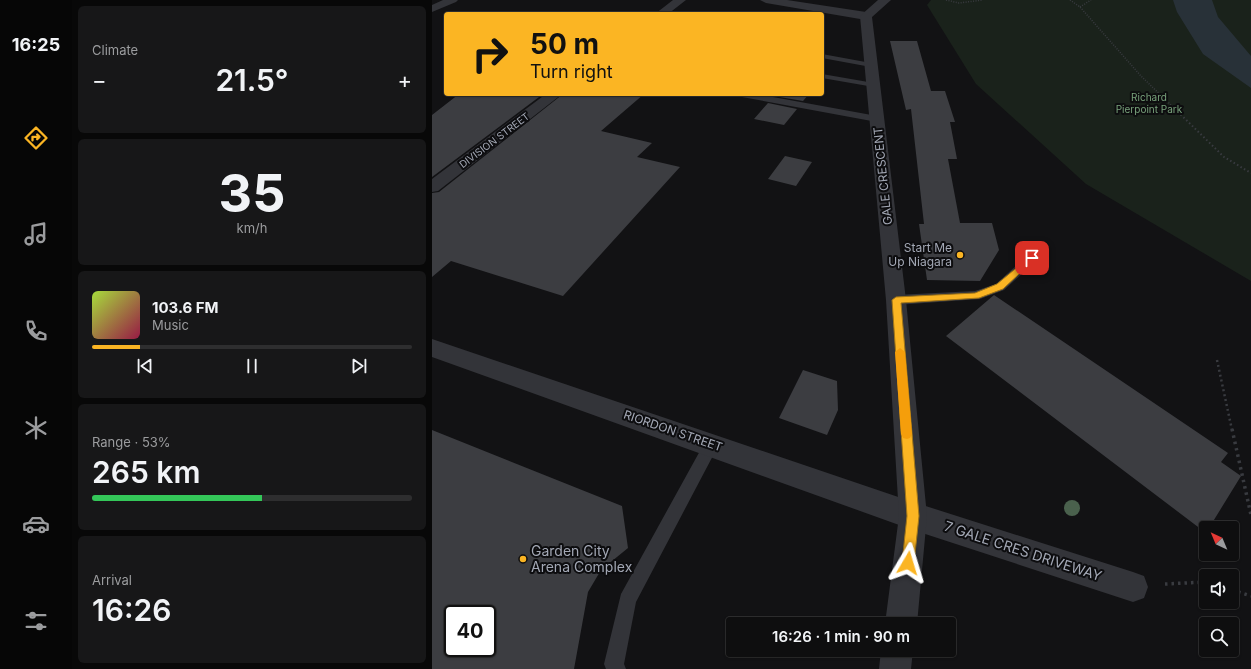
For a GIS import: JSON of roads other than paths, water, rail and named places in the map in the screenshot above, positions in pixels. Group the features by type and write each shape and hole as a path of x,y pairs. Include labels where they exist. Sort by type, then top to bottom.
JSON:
{"street":[{"path":"432,9 452,0"},
{"path":"664,12 680,0"},
{"path":"766,0 866,16 885,0"},
{"name":"GALE CRESCENT","path":"866,16 896,300 913,516 901,617"},
{"name":"DIVISION STREET","path":"432,187 552,96"},
{"name":"RIORDON STREET","path":"432,348 913,516"},
{"name":"7 GALE CRES DRIVEWAY","path":"913,516 1133,587"},
{"path":"895,669 897,657"}],"lane":[{"path":"824,56 871,65"},
{"path":"824,76 874,85"},
{"path":"752,96 877,120"},
{"path":"896,300 976,296 1000,286 1032,258"},
{"path":"616,669 614,664 627,600 711,445"}],"place":[{"name":"Start Me Up Niagara","path":"960,255"},
{"name":"Garden City Arena Complex","path":"523,559"}],"park label":[{"name":"Richard Pierpoint Park","path":"1149,102"}]}
